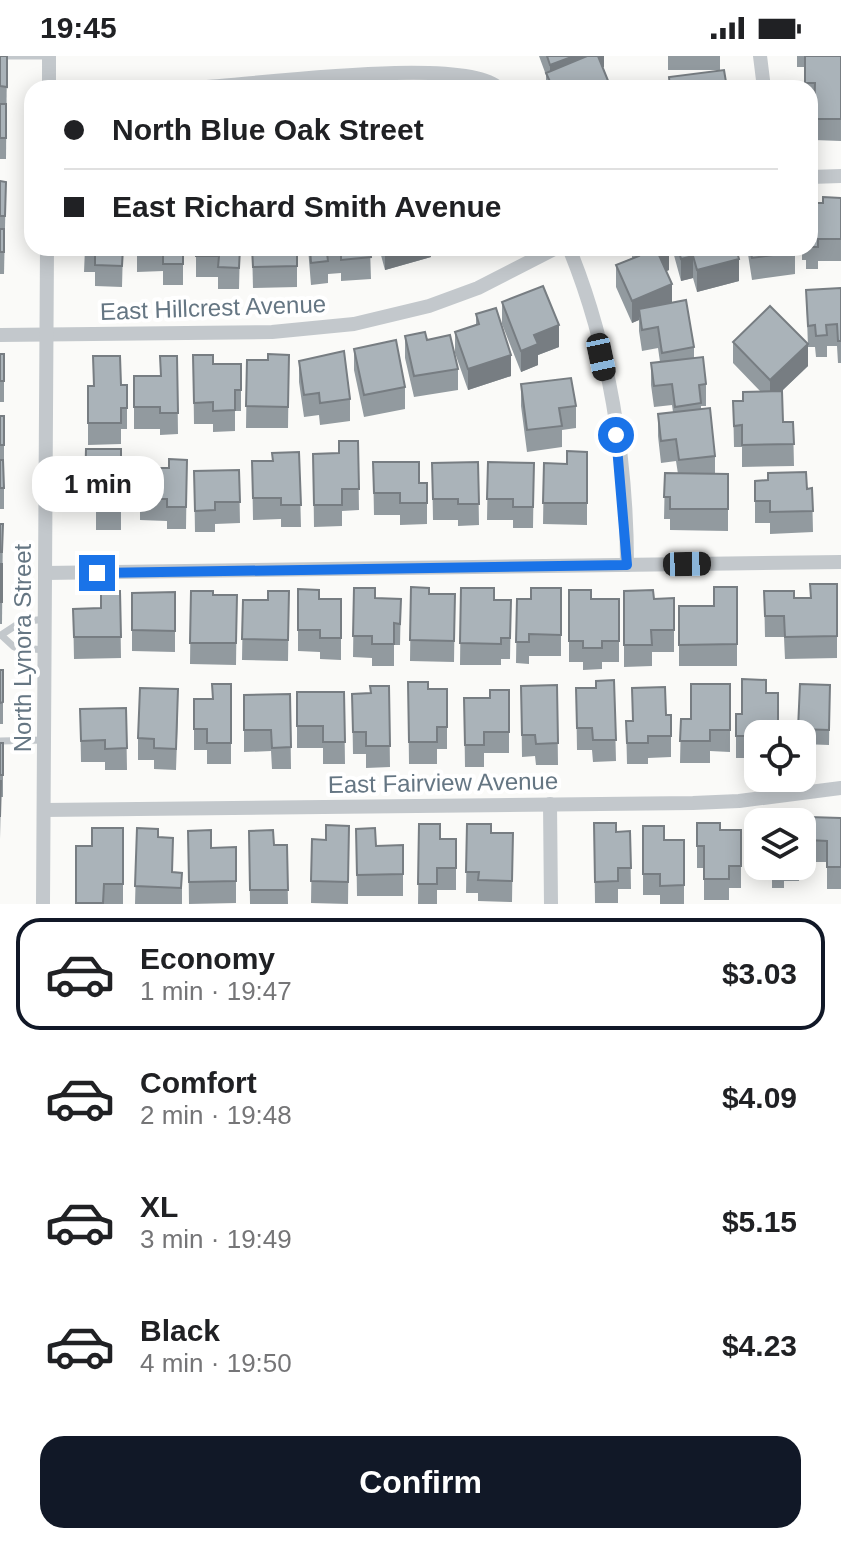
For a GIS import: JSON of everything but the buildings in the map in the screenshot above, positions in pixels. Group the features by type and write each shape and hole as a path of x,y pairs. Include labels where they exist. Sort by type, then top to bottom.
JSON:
{"street":[{"path":"49,56 49,80"},
{"path":"760,56 763,80"},
{"path":"267,80 310,75 461,73 482,80"},
{"path":"818,177 841,176"},
{"name":"North Lynora Street","path":"43,904 47,256"},
{"name":"East Hillcrest Avenue","path":"0,335 272,332 354,324 429,306 478,288 540,256"},
{"path":"572,256 591,313 612,408 622,476 627,565"},
{"path":"45,573 841,562"},
{"name":"East Fairview Avenue","path":"44,810 739,801 841,788"},
{"path":"550,804 551,904"}],"lane":[{"path":"0,56 49,56"},
{"path":"45,619 21,622 0,635 20,650 45,650"},
{"path":"0,741 45,740"}],"route":[{"path":"97,573 627,565 623,483 616,435"}]}
